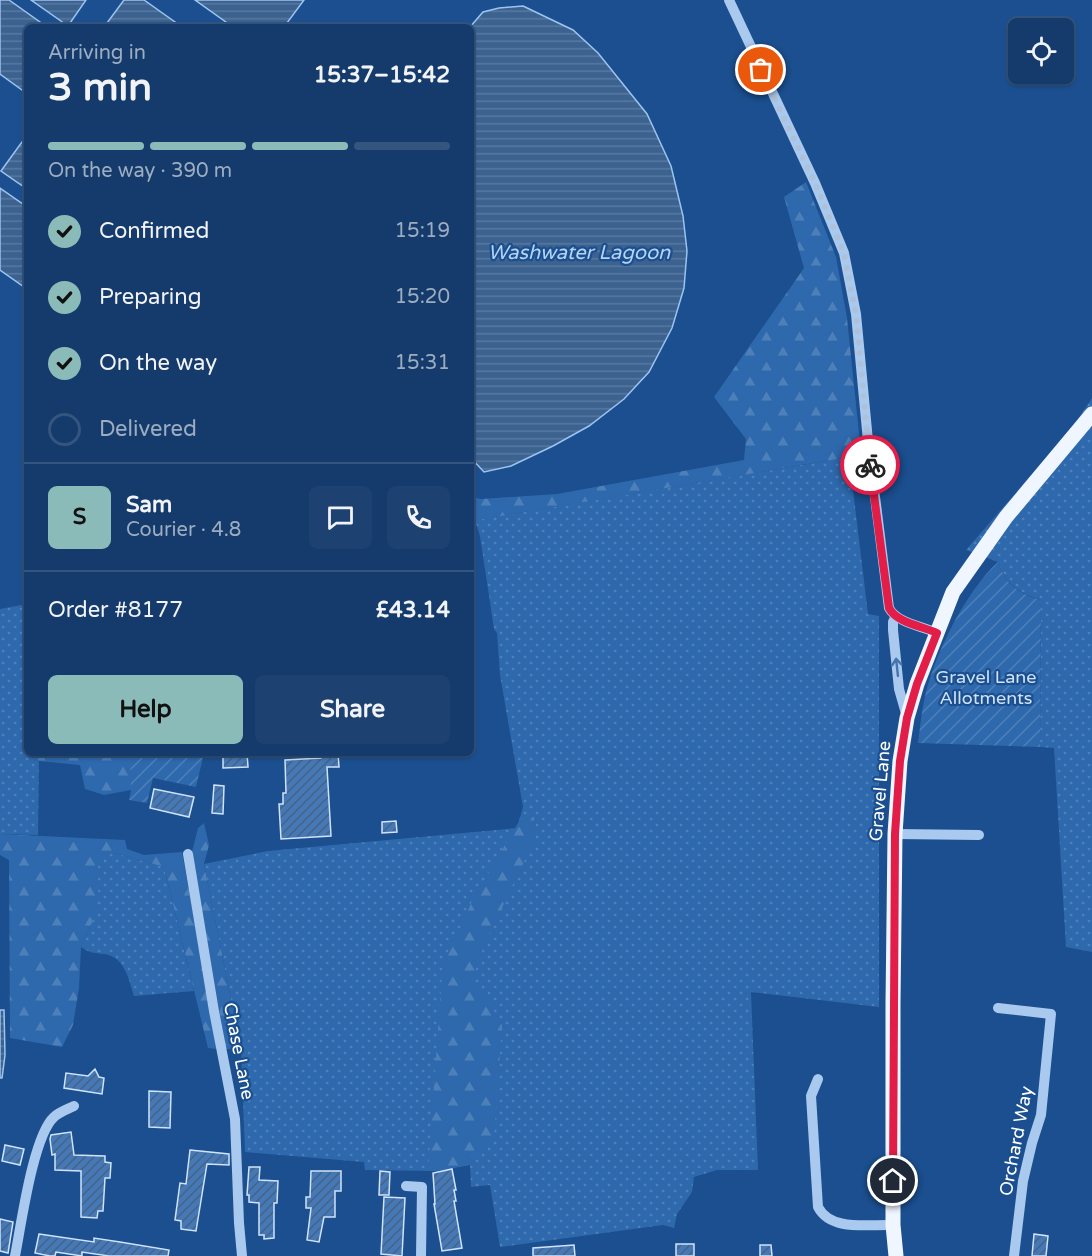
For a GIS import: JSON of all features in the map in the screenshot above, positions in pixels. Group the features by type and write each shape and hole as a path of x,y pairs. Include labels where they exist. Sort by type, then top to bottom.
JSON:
{"main road":[{"name":"Gravel Lane","path":"896,1256 893,1226 892,1003 895,834 900,761 907,718 917,684 953,592 1006,517 1092,414"},
{"name":"Gravel Lane","path":"890,1256 893,1226"}],"street":[{"path":"729,0 815,183 844,253 856,314 868,441 887,599 892,613 896,616 937,633"},
{"path":"896,616 893,630 899,689 907,718"},
{"path":"895,834 979,835"},
{"name":"Chase Lane","path":"188,854 214,1011 235,1119 242,1256"},
{"name":"Orchard Way","path":"998,1008 1051,1014 1041,1115 1023,1181 1014,1256"},
{"path":"818,1079 811,1096 818,1207 822,1215 839,1224 893,1226"},
{"path":"15,1256 32,1168 40,1142 53,1117 75,1106"},
{"path":"406,1186 422,1187 421,1256"}],"green space":[{"path":"806,182 836,257 847,318 860,443 849,457 474,520 474,498 557,494 744,460 746,439 714,397 804,268 784,197"},
{"path":"1092,398 1092,952 1066,947 1054,748 1040,747 1041,600 1014,587 1005,577 998,562 966,550 1072,428"},
{"path":"849,457 868,614 879,616 879,1007 751,992 758,1170 717,1170 694,1177 692,1192 677,1214 674,1228 663,1225 500,1247 490,1185 471,1187 470,1165 435,1171 365,1170 364,1162 245,1152 241,1049 204,864 268,851 517,828 523,807 500,675 497,633 494,629 480,536 475,520"},
{"name":"Gravel Lane Allotments","path":"998,562 1005,577 1014,587 1041,600 1040,747 918,743 928,684 943,646 962,608"},
{"path":"24,605 24,756 39,756 38,835 0,834 0,609"},
{"path":"39,756 137,756 131,790 104,795 85,789 80,765 39,761"},
{"path":"130,756 203,756 196,787 153,778 147,803 129,800"},
{"path":"534,817 535,839 484,945 471,983 485,995 502,1025 494,1138 481,1152 471,1156 470,1165 435,1171 428,1170 443,961 473,899 521,818"},
{"path":"204,823 209,845 204,864 241,1049 226,1049 192,852 198,828"},
{"path":"0,834 125,840 127,849 144,855 182,852 217,1049 208,1048 164,867 115,853 98,858 98,900 92,923 81,947 79,988 73,1025 62,1047 10,1038 9,860 0,855"},
{"path":"115,853 164,867 194,991 134,996 128,976 117,960 104,954 89,952 81,947 92,923 98,857"}],"water":[{"path":"0,0 9,0 43,24 24,24 24,88 22,90 0,74"},
{"path":"31,0 86,0 69,24 65,24"},
{"path":"124,0 144,0 178,24 106,24"},
{"path":"195,0 304,0 286,24 229,24"},
{"name":"Washwater Lagoon","path":"523,6 573,30 598,53 647,114 671,166 683,216 687,251 684,288 672,328 649,372 624,399 589,426 511,466 484,472 474,461 473,24 483,12"},
{"path":"24,139 24,187 1,171"},
{"path":"0,188 24,205 24,287 0,270"},
{"path":"0,1010 4,1010 5,1055 2,1078 0,1078"}],"building":[{"path":"223,756 247,756 248,767 223,768"},
{"path":"321,756 338,756 339,767 327,767 331,836 281,839 279,804 283,804 283,793 286,793 285,760 321,758"},
{"path":"214,785 224,786 223,814 212,813"},
{"path":"154,789 194,797 189,817 150,808"},
{"path":"396,821 397,832 382,833 382,822"},
{"path":"95,1069 99,1077 104,1078 102,1094 64,1088 66,1073 88,1076"},
{"path":"149,1091 171,1092 170,1128 149,1127"},
{"path":"71,1132 74,1155 105,1156 105,1162 111,1163 110,1178 105,1178 103,1211 98,1211 97,1218 81,1217 81,1171 55,1170 55,1154 52,1155 51,1135"},
{"path":"5,1145 24,1149 20,1165 2,1161"},
{"path":"190,1150 229,1154 229,1165 207,1164 196,1231 181,1229 181,1221 175,1220 180,1183 186,1184"},
{"path":"249,1167 260,1167 259,1180 278,1181 277,1203 274,1203 274,1238 264,1239 264,1235 259,1235 259,1203 249,1202 249,1195 247,1195"},
{"path":"452,1169 456,1190 454,1190 456,1201 454,1201 462,1248 442,1251 434,1204 433,1173"},
{"path":"311,1171 341,1171 341,1191 335,1191 335,1217 324,1217 319,1242 307,1240 311,1208 306,1208 306,1197 310,1197"},
{"path":"380,1171 390,1172 389,1195 379,1195"},
{"path":"384,1197 405,1198 402,1256 381,1254"},
{"path":"0,1219 13,1222 8,1253 0,1251"},
{"path":"39,1234 94,1242 94,1238 169,1250 168,1256 109,1256 82,1252 82,1256 56,1252 55,1256 50,1256 35,1253"},
{"path":"1034,1234 1048,1236 1046,1256 1032,1256"},
{"path":"676,1244 694,1244 694,1256 676,1256"},
{"path":"574,1245 575,1256 533,1256 533,1248"},
{"path":"760,1245 771,1245 772,1256 760,1256"}],"way so far":[{"path":"761,70 815,183 844,253 856,314 870,465"}],"route":[{"path":"870,465 889,608 892,613 907,622 937,633 917,684 907,718 900,761 895,834 892,1003 893,1181"}]}
